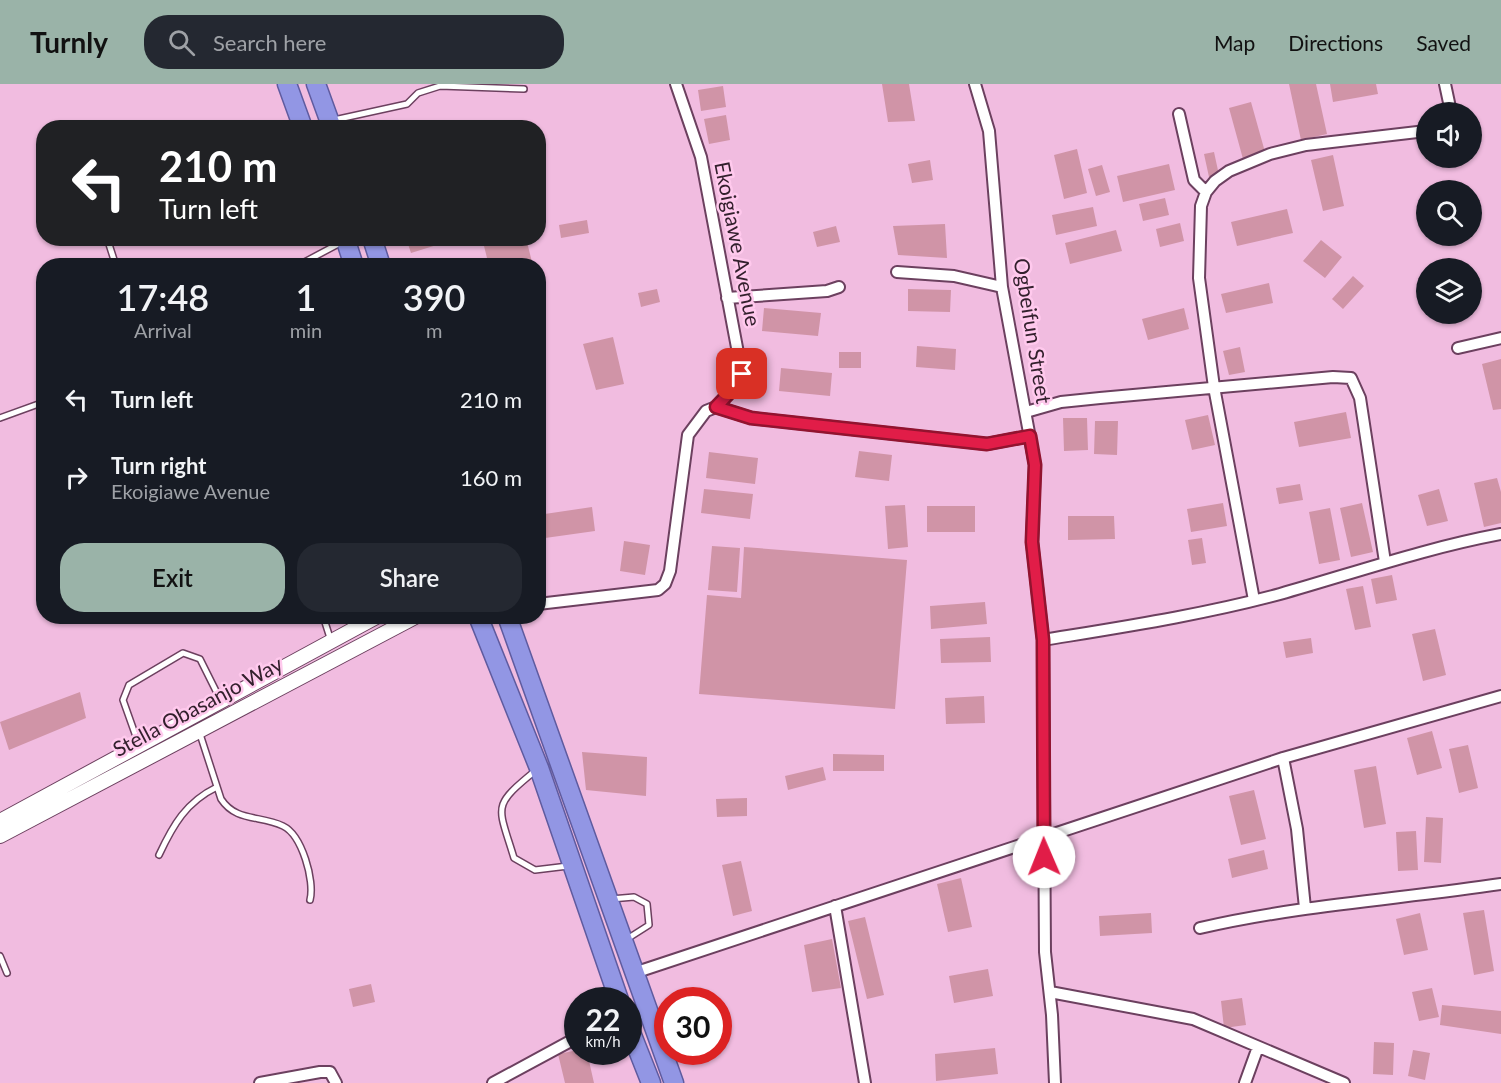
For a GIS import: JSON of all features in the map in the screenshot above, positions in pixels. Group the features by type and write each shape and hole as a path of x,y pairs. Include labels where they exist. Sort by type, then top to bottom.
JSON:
{"highway":[{"path":"287,84 300,120"},
{"path":"316,84 330,120"},
{"path":"480,624 539,768 615,987"},
{"path":"510,624 674,1083"},
{"path":"642,1060 651,1083"}],"street":[{"name":"Ekoigiawe Avenue","path":"546,603 658,590 665,584 670,571 688,435 706,411 716,407 737,385 742,374 701,157 676,84"},
{"name":"Ogbeifun Street","path":"975,84 989,131 1002,287 1035,465 1032,542 1043,640 1045,952 1050,992 1055,1083"},
{"path":"1445,84 1449,102"},
{"path":"1179,114 1194,180 1206,192"},
{"path":"1254,600 1214,387 1199,278 1201,206 1206,192 1229,171 1270,154 1306,145 1416,132"},
{"path":"897,272 954,276 1002,287"},
{"path":"727,298 826,291 839,287"},
{"path":"1458,348 1501,338"},
{"path":"1026,412 1061,402 1333,377 1351,378 1360,398 1385,562"},
{"path":"716,407 751,418 987,444 1030,436"},
{"path":"1043,640 1181,617 1254,600 1444,545 1501,534"},
{"path":"0,821 364,624"},
{"name":"Stella Obasanjo Way","path":"0,836 198,729 401,624"},
{"path":"634,973 1283,758 1501,696"},
{"path":"1283,758 1297,829 1305,908"},
{"path":"1200,928 1263,913 1423,896 1501,884"},
{"path":"835,906 865,1083"},
{"path":"1050,992 1193,1019 1344,1083"},
{"path":"492,1083 564,1044"},
{"path":"1245,1083 1258,1047"},
{"path":"260,1083 330,1072 336,1083"}],"lane":[{"path":"346,120 407,104 418,93 440,86 524,89"},
{"path":"313,258 334,246"},
{"path":"0,418 36,405"},
{"path":"325,624 332,643"},
{"path":"140,746 123,700 129,685 183,653 200,658 222,702"},
{"path":"198,729 217,787 227,809 235,814 284,826 291,833 311,878 313,889 310,900"},
{"path":"539,768 506,795 502,804 501,816 514,858 535,870 573,865"},
{"path":"159,855 176,818 199,795 217,787"},
{"path":"608,899 634,897 647,904 650,925 623,941"},
{"path":"0,956 7,973"}],"building":[{"path":"882,84 909,84 915,121 888,122"},
{"path":"1289,84 1316,84 1327,134 1301,140"},
{"path":"1330,84 1376,84 1378,94 1333,102"},
{"path":"723,86 726,107 701,111 698,90"},
{"path":"1251,102 1265,152 1243,159 1229,108"},
{"path":"726,115 730,140 709,144 704,119"},
{"path":"1077,149 1087,193 1064,199 1054,155"},
{"path":"1214,152 1219,175 1209,177 1204,154"},
{"path":"1333,155 1344,206 1323,211 1311,160"},
{"path":"930,160 933,180 912,183 908,164"},
{"path":"1169,164 1175,190 1123,202 1117,176"},
{"path":"1102,165 1110,192 1096,196 1088,169"},
{"path":"1165,198 1169,215 1143,221 1139,204"},
{"path":"1093,207 1097,226 1056,235 1052,215"},
{"path":"1287,209 1293,233 1237,246 1231,222"},
{"path":"587,220 589,233 561,238 559,225"},
{"path":"1180,223 1184,241 1160,247 1156,229"},
{"path":"945,224 947,258 898,255 893,226"},
{"path":"836,226 840,242 817,247 813,232"},
{"path":"1116,230 1122,251 1070,264 1065,243"},
{"path":"1321,240 1342,257 1325,278 1303,261"},
{"path":"409,246 434,246 411,253"},
{"path":"484,246 528,246 531,258 487,258"},
{"path":"1353,276 1364,286 1343,309 1332,299"},
{"path":"1269,283 1273,303 1226,313 1221,294"},
{"path":"657,289 660,302 641,307 638,293"},
{"path":"908,289 951,290 950,312 908,311"},
{"path":"764,308 821,313 818,336 762,331"},
{"path":"1184,308 1189,329 1148,340 1142,319"},
{"path":"613,337 624,384 596,390 583,344"},
{"path":"917,346 956,349 955,370 916,367"},
{"path":"1240,347 1245,372 1229,375 1223,351"},
{"path":"839,352 861,352 861,368 839,368"},
{"path":"1501,359 1501,409 1493,410 1482,364"},
{"path":"781,368 832,373 830,396 779,391"},
{"path":"1346,412 1351,438 1299,447 1294,422"},
{"path":"1208,415 1215,445 1192,450 1185,420"},
{"path":"1063,418 1087,418 1088,450 1064,451"},
{"path":"1095,421 1118,421 1117,455 1094,454"},
{"path":"859,451 892,455 889,481 855,477"},
{"path":"709,452 758,458 755,484 706,478"},
{"path":"1497,478 1501,492 1501,523 1484,527 1474,483"},
{"path":"1300,484 1303,500 1279,504 1276,488"},
{"path":"704,489 753,494 750,519 701,513"},
{"path":"1439,489 1448,521 1427,526 1418,495"},
{"path":"1223,503 1227,526 1191,532 1187,509"},
{"path":"1362,503 1373,552 1351,557 1340,508"},
{"path":"905,505 908,547 888,549 885,506"},
{"path":"927,506 975,506 975,532 927,532"},
{"path":"592,507 595,531 546,538 546,514"},
{"path":"1330,508 1340,560 1319,564 1309,512"},
{"path":"1068,516 1114,516 1115,539 1068,540"},
{"path":"1202,538 1206,563 1192,565 1188,540"},
{"path":"624,541 650,545 645,575 620,571"},
{"path":"712,546 740,548 737,592 708,590"},
{"path":"744,547 907,560 895,709 699,694 707,595 741,598"},
{"path":"1392,575 1397,600 1376,604 1371,579"},
{"path":"1363,586 1371,627 1355,630 1346,589"},
{"path":"985,602 987,624 931,629 930,606"},
{"path":"1435,629 1446,675 1423,681 1412,634"},
{"path":"990,637 991,662 941,663 940,639"},
{"path":"1311,638 1313,653 1286,658 1283,642"},
{"path":"80,692 86,718 9,750 0,722"},
{"path":"984,696 985,723 946,724 945,698"},
{"path":"1432,731 1442,768 1417,775 1407,738"},
{"path":"1468,745 1478,788 1459,793 1449,749"},
{"path":"582,752 647,757 646,796 586,790"},
{"path":"833,754 884,755 884,771 833,771"},
{"path":"1376,766 1386,824 1364,828 1354,770"},
{"path":"823,767 826,780 788,790 785,776"},
{"path":"1254,790 1266,839 1241,845 1229,796"},
{"path":"747,798 747,816 717,817 716,799"},
{"path":"1426,817 1443,818 1441,863 1424,862"},
{"path":"1416,831 1418,870 1398,871 1396,832"},
{"path":"1264,850 1268,869 1232,878 1228,859"},
{"path":"741,861 752,911 733,916 722,865"},
{"path":"961,878 972,927 948,932 937,884"},
{"path":"1484,910 1494,971 1474,975 1463,913"},
{"path":"1151,913 1152,933 1100,936 1099,916"},
{"path":"1420,913 1428,950 1404,955 1396,919"},
{"path":"865,917 884,995 867,999 848,921"},
{"path":"832,939 841,988 812,992 804,945"},
{"path":"988,969 993,996 954,1003 949,976"},
{"path":"371,984 375,1002 353,1007 349,989"},
{"path":"1432,988 1439,1017 1419,1021 1412,992"},
{"path":"1242,998 1246,1025 1224,1028 1221,1001"},
{"path":"1442,1005 1501,1011 1501,1034 1440,1025"},
{"path":"1374,1042 1394,1043 1393,1075 1373,1074"},
{"path":"995,1048 998,1074 936,1081 935,1054"},
{"path":"1413,1050 1430,1053 1425,1080 1408,1076"},
{"path":"564,1053 564,1065 590,1065 594,1083 565,1083 558,1054"}],"route":[{"path":"742,374 737,385 716,407 751,418 987,444 1030,436 1035,465 1032,542 1043,640 1044,857"}]}
